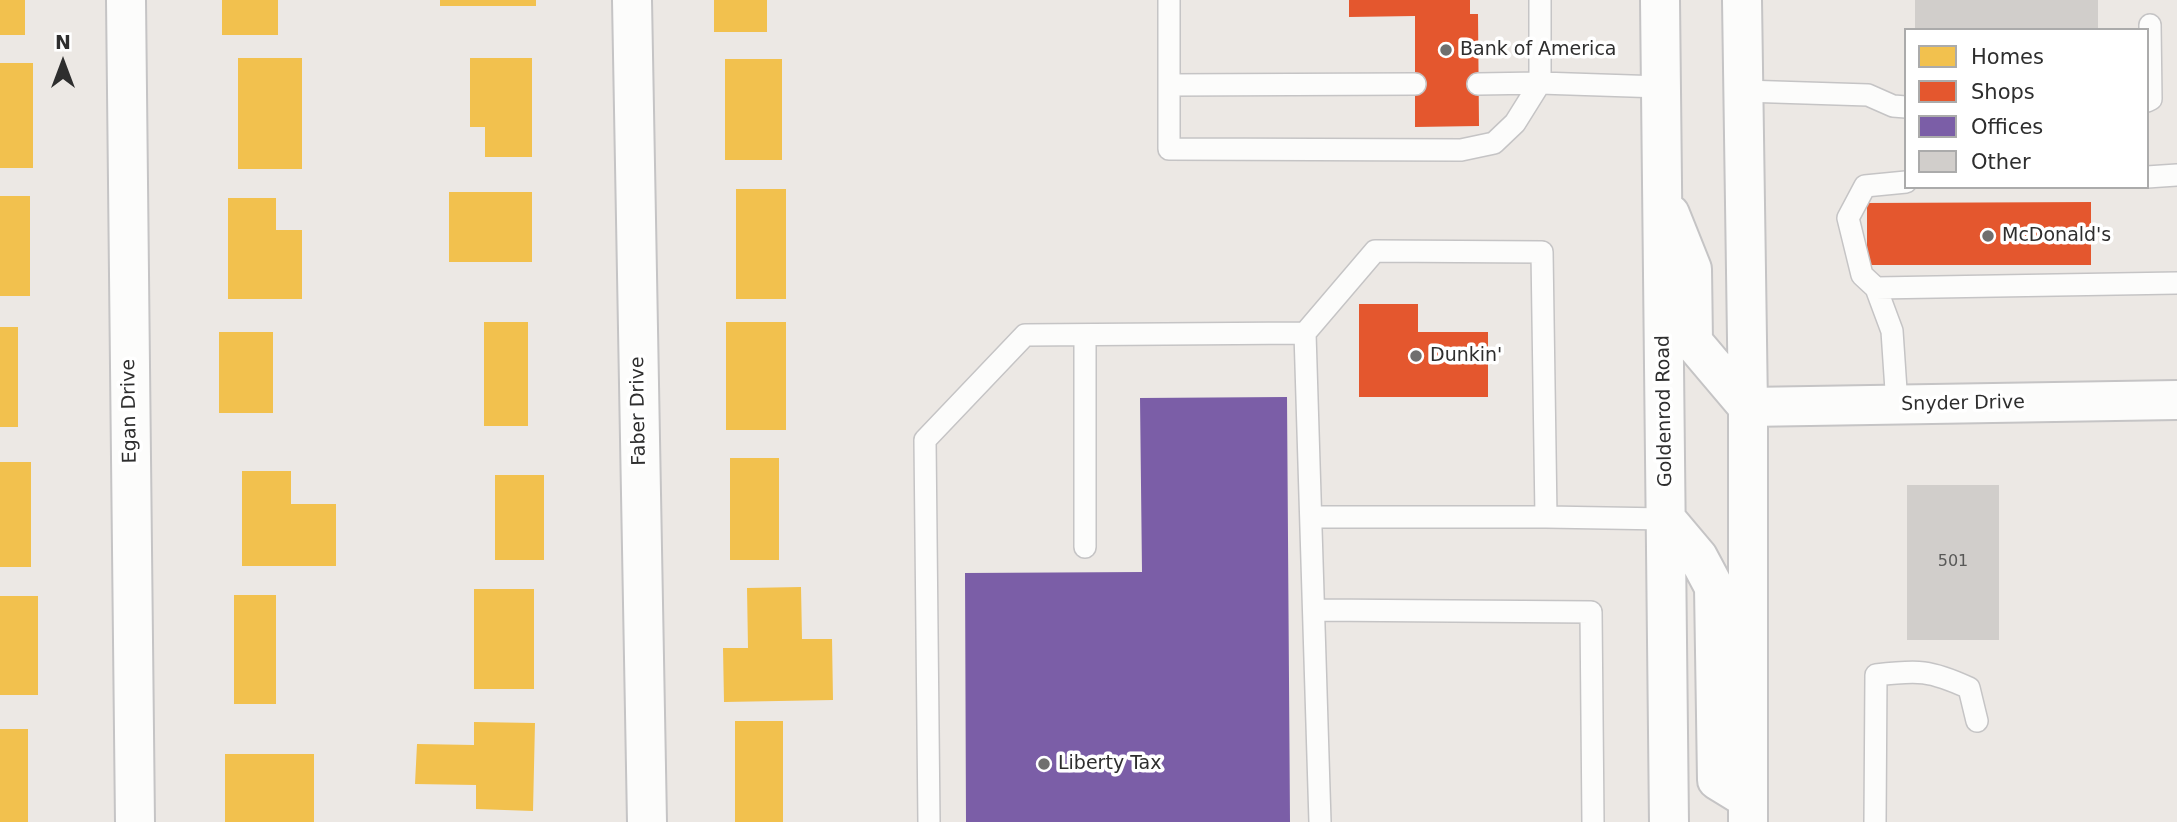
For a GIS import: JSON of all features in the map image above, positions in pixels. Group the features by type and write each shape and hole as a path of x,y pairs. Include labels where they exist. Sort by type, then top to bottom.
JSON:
{"main road":[{"name":"Egan Drive","path":"126,0 135,822"},
{"name":"Faber Drive","path":"632,0 647,822"},
{"name":"Goldenrod Road","path":"1660,0 1669,822"},
{"path":"1742,0 1748,407 1748,810"},
{"path":"1662,192 1692,269 1693,342 1748,407"},
{"name":"Snyder Drive","path":"1748,407 2177,400"},
{"path":"1666,519 1698,558 1714,587 1717,780 1748,810"}],"lane":[{"path":"1169,0 1169,149 1461,150 1494,143 1515,123 1540,83 1540,0"},
{"path":"2149,100 2150,25"},
{"path":"1169,85 1415,84"},
{"path":"1478,84 1661,87"},
{"path":"1744,91 1868,95 1893,106 1904,107"},
{"path":"2149,177 2177,175"},
{"path":"1897,405 1892,331 1877,288 1862,275 1848,218 1865,186 1904,182"},
{"path":"1320,822 1305,333 1376,251 1542,252 1546,517"},
{"path":"1877,288 2177,283"},
{"path":"929,822 925,440 1025,335 1305,333"},
{"path":"1085,335 1085,547"},
{"path":"1311,517 1666,519"},
{"path":"1315,610 1591,612 1593,822"},
{"path":"1875,822 1876,675 1914,670 1944,676 1969,688 1977,721"}],"building: Homes":[{"path":"0,0 25,0 25,35 0,35"},
{"path":"222,0 278,0 278,35 222,35"},
{"path":"440,0 536,0 536,6 440,6"},
{"path":"714,0 767,0 767,32 714,32"},
{"path":"238,58 302,58 302,169 238,169"},
{"path":"470,58 532,58 532,157 485,157 485,127 470,127"},
{"path":"725,59 782,59 782,160 725,160"},
{"path":"0,63 33,63 33,168 0,168"},
{"path":"736,189 786,189 786,299 736,299"},
{"path":"449,192 532,192 532,262 449,262"},
{"path":"0,196 30,196 30,296 0,296"},
{"path":"228,198 276,198 276,230 302,230 302,299 228,299"},
{"path":"484,322 528,322 528,426 484,426"},
{"path":"726,322 786,322 786,430 726,430"},
{"path":"0,327 18,327 18,427 0,427"},
{"path":"219,332 273,332 273,413 219,413"},
{"path":"730,458 779,458 779,560 730,560"},
{"path":"0,462 31,462 31,567 0,567"},
{"path":"242,471 291,471 291,504 336,504 336,566 242,566"},
{"path":"495,475 544,475 544,560 495,560"},
{"path":"801,587 802,639 832,639 833,700 724,702 723,648 748,648 747,588"},
{"path":"474,589 534,589 534,689 474,689"},
{"path":"234,595 276,595 276,704 234,704"},
{"path":"0,596 38,596 38,695 0,695"},
{"path":"735,721 783,721 783,822 735,822"},
{"path":"474,722 535,723 533,811 476,809 476,785 415,784 417,744 474,745"},
{"path":"0,729 28,729 28,822 0,822"},
{"path":"225,754 314,754 314,822 225,822"}],"building: Shops":[{"name":"Bank of America","path":"1349,0 1470,0 1470,14 1478,14 1479,126 1415,127 1415,16 1349,17"},
{"path":"2091,202 2091,265 1867,265 1867,203"},
{"path":"1359,304 1418,304 1418,332 1488,332 1488,397 1359,397"}],"building: Offices":[{"path":"1287,397 1290,822 966,822 965,573 1142,572 1140,398"}],"building: Other":[{"path":"1915,0 2098,0 2098,28 1915,28"},
{"path":"1907,485 1999,485 1999,640 1907,640"}],"place":[{"name":"Bank of America","path":"1446,50"},
{"name":"McDonald's","path":"1988,236"},
{"name":"Dunkin'","path":"1416,356"},
{"name":"Liberty Tax","path":"1044,764"}]}
